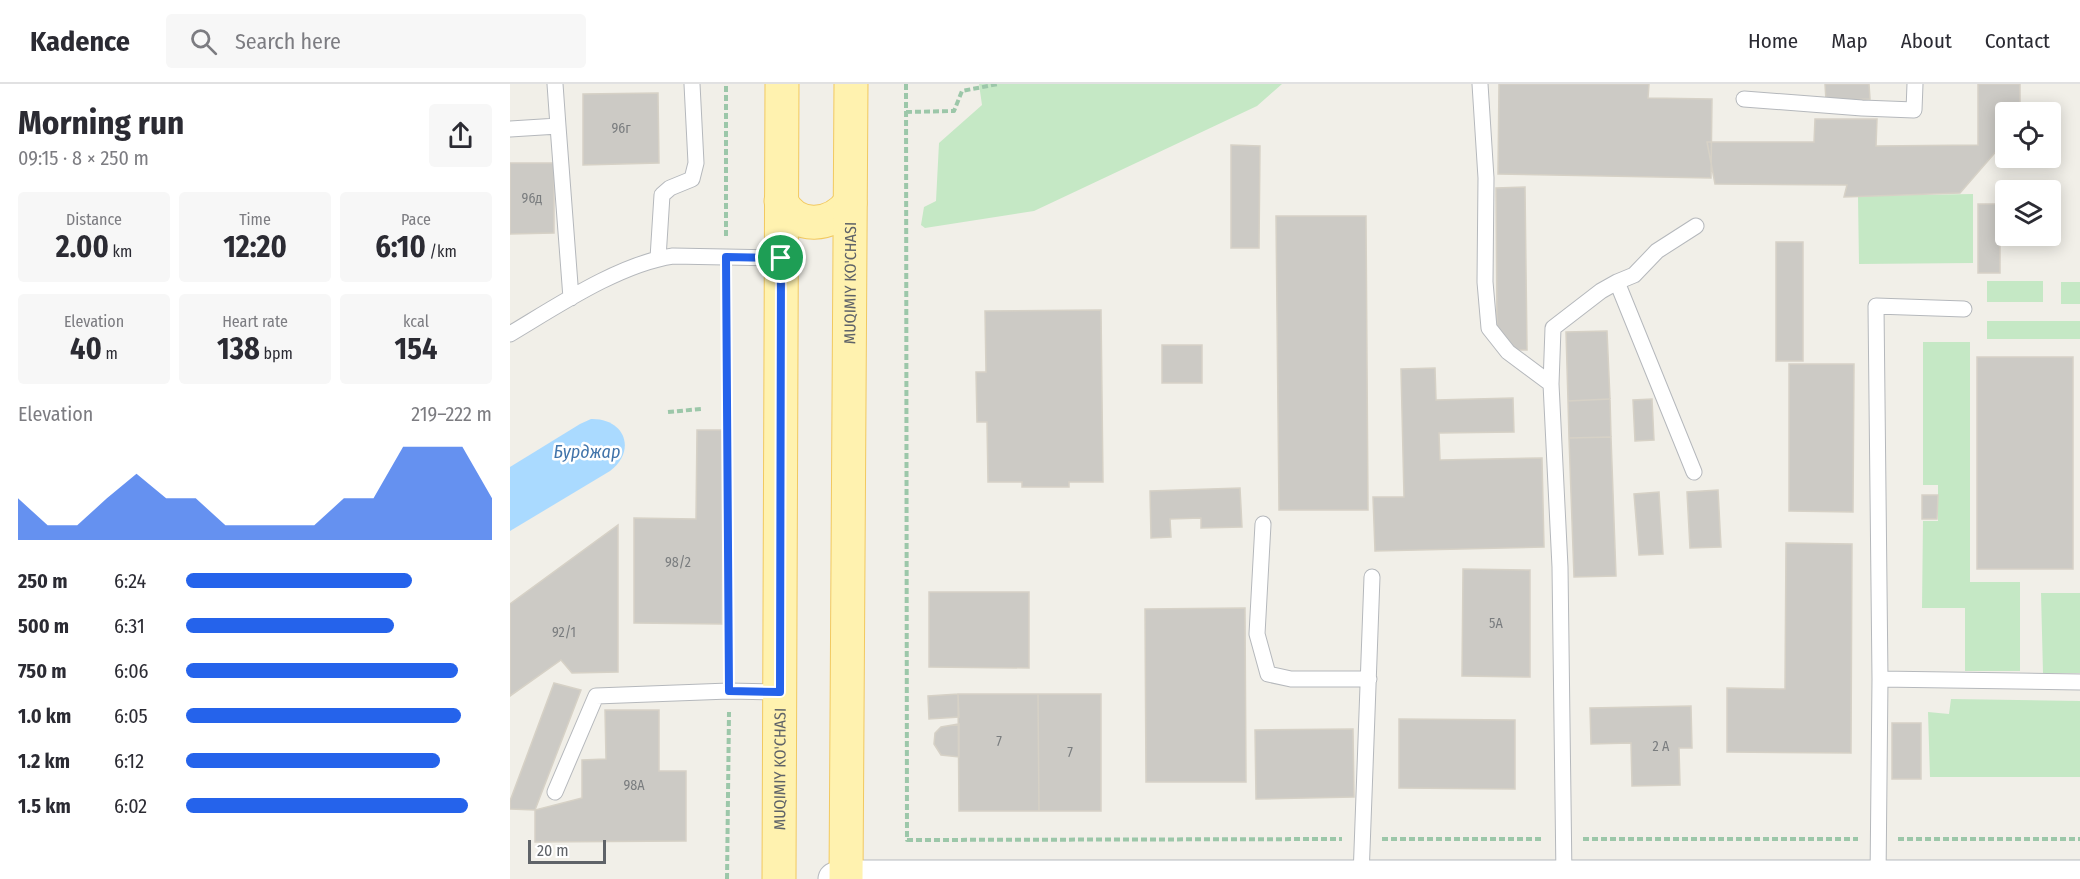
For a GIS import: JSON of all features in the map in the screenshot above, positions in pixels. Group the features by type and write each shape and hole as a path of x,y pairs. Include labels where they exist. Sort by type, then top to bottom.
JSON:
{"main road":[{"name":"MUQIMIY KO'CHASI","path":"779,879 782,84"},
{"name":"MUQIMIY KO'CHASI","path":"843,878 851,84"},
{"path":"781,201 789,213 805,222 812,223 826,222 835,218 850,203"},
{"path":"843,878 2080,877"}],"lane":[{"path":"555,84 571,298"},
{"path":"658,258 662,195 670,188 692,179 696,163 692,84"},
{"path":"1480,84 1486,178 1485,282 1489,328 1508,352 1551,384"},
{"path":"1744,99 1914,111 1915,84"},
{"path":"510,129 558,126"},
{"path":"1564,877 1560,567 1551,384 1553,328 1601,291 1634,275 1657,251 1696,226"},
{"path":"510,334 571,298 639,264 658,258 673,256 781,258"},
{"path":"1617,282 1694,472"},
{"path":"1878,878 1880,678 1876,306 1964,309"},
{"path":"1263,524 1257,634 1268,674 1292,679 1369,679"},
{"path":"1361,876 1372,577"},
{"path":"1880,678 2080,682"},
{"path":"555,792 596,696 729,691 780,692"}],"path":[{"path":"726,84 729,691 727,879"},
{"path":"906,84 908,840 2080,838"},
{"path":"906,111 954,111 962,91 998,84"},
{"path":"668,412 701,409"}],"green space":[{"path":"979,84 1282,84 1257,106 1034,211 925,228 921,225 924,207 936,201 939,143 982,105"},
{"path":"1973,194 1973,263 1859,264 1858,196"},
{"path":"1987,281 2043,281 2043,302 1987,302"},
{"path":"2061,282 2080,282 2080,304 2061,304"},
{"path":"1987,321 2080,321 2080,339 1987,339"},
{"path":"1923,342 1970,342 1970,582 2020,582 2020,671 1965,671 1965,608 1922,608 1923,521 1938,521 1938,485 1923,485"},
{"path":"2041,593 2080,593 2080,673 2043,673"},
{"path":"1951,699 2080,701 2080,777 1930,777 1928,712 1949,714"}],"water":[{"name":"Бурджар","path":"591,419 603,420 619,430 625,445 618,463 610,471 510,531 510,467"}],"building":[{"path":"1499,84 1649,84 1648,98 1712,99 1711,178 1498,174"},
{"path":"1825,84 1869,84 1870,99 1826,101"},
{"path":"1978,84 2020,84 2020,102 1995,102 1995,153 1960,193 1844,197 1847,185 1715,184 1707,142 1814,142 1815,119 1877,119 1876,146 1978,145"},
{"path":"658,93 659,163 583,165 583,94"},
{"path":"1231,145 1260,146 1259,248 1231,248"},
{"path":"510,163 554,163 554,233 510,234"},
{"path":"1525,187 1527,350 1509,350 1497,329 1496,188"},
{"path":"1978,204 1995,204 1995,246 2000,246 2000,273 1978,273"},
{"path":"1276,216 1366,216 1368,510 1279,510"},
{"path":"1776,242 1803,242 1803,361 1776,361"},
{"path":"1101,310 1103,482 1069,482 1069,487 1022,487 1022,482 988,482 987,422 977,422 976,372 986,372 985,311"},
{"path":"1607,331 1610,399 1568,401 1566,332"},
{"path":"1162,345 1202,345 1202,383 1162,383"},
{"path":"1977,357 2073,357 2073,569 1977,569"},
{"path":"1789,364 1854,364 1853,512 1789,511"},
{"path":"1435,368 1436,400 1513,398 1514,432 1439,433 1440,460 1542,458 1544,547 1375,551 1373,497 1404,497 1401,369"},
{"path":"1610,399 1611,437 1569,438 1568,401"},
{"path":"1652,399 1654,440 1635,441 1633,400"},
{"path":"697,430 723,430 722,624 634,623 634,518 696,519"},
{"path":"1611,437 1616,576 1574,577 1569,438"},
{"path":"1240,488 1242,527 1201,528 1201,518 1170,519 1171,537 1151,538 1150,491"},
{"path":"1718,490 1721,547 1690,548 1687,492"},
{"path":"1659,492 1663,554 1639,555 1634,494"},
{"path":"1922,495 1938,495 1937,519 1922,519"},
{"path":"618,525 618,672 572,673 561,660 510,696 510,604"},
{"path":"1786,543 1852,544 1851,753 1727,752 1727,688 1785,689"},
{"path":"1463,569 1530,570 1530,677 1462,676"},
{"path":"929,592 1029,592 1029,668 929,667"},
{"path":"1245,608 1246,782 1146,782 1145,609"},
{"path":"554,683 581,690 535,810 510,809 510,801"},
{"path":"958,694 1038,694 1039,811 959,811"},
{"path":"958,694 959,717 929,719 928,696"},
{"path":"1038,694 1101,694 1101,811 1039,811"},
{"path":"1691,706 1692,748 1679,748 1680,785 1632,786 1631,743 1591,744 1590,708"},
{"path":"605,710 659,710 659,771 686,771 686,841 535,842 535,810 582,798 582,760 606,759"},
{"path":"1399,719 1515,720 1515,789 1399,788"},
{"path":"1892,723 1921,723 1921,779 1892,779"},
{"path":"959,724 959,757 941,755 934,744 935,733 941,727"},
{"path":"1353,729 1354,797 1256,799 1255,730"}],"route":[{"path":"726,257 781,258 780,692 729,691 726,257"}]}
